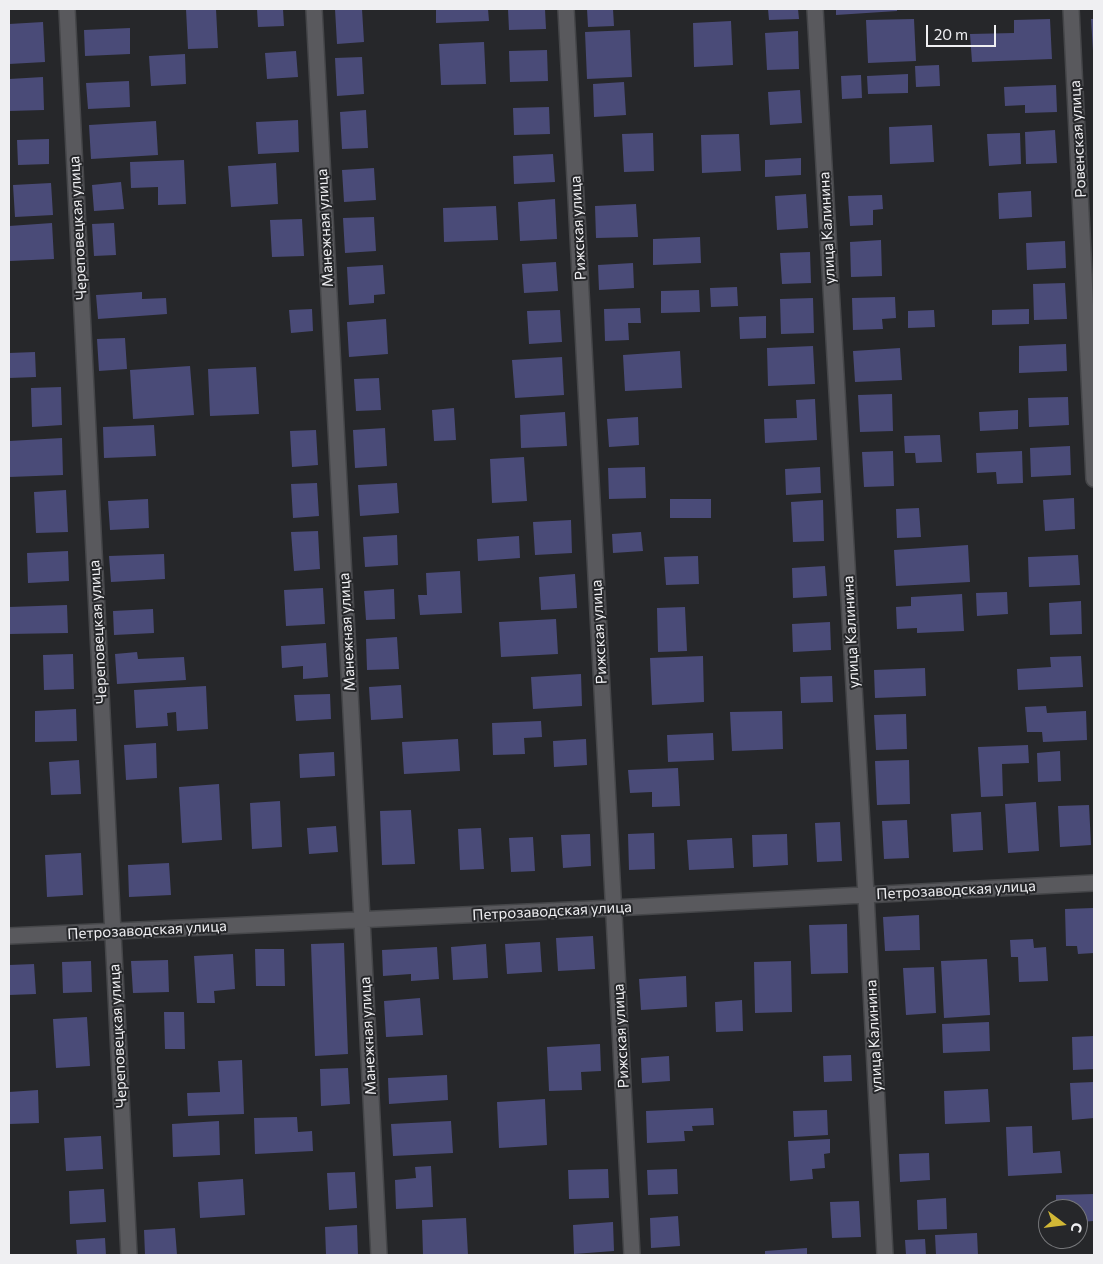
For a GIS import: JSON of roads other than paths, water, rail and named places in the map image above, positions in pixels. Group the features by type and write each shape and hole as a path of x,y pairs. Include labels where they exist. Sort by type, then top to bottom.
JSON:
{"street":[{"name":"Череповецкая улица","path":"66,9 129,1255"},
{"name":"Манежная улица","path":"314,9 379,1255"},
{"name":"Рижская улица","path":"566,9 632,1255"},
{"name":"улица Калинина","path":"815,9 885,1255"},
{"name":"Ровенская улица","path":"1071,9 1094,479"},
{"name":"Петрозаводская улица","path":"9,936 614,908 1094,883"}]}
